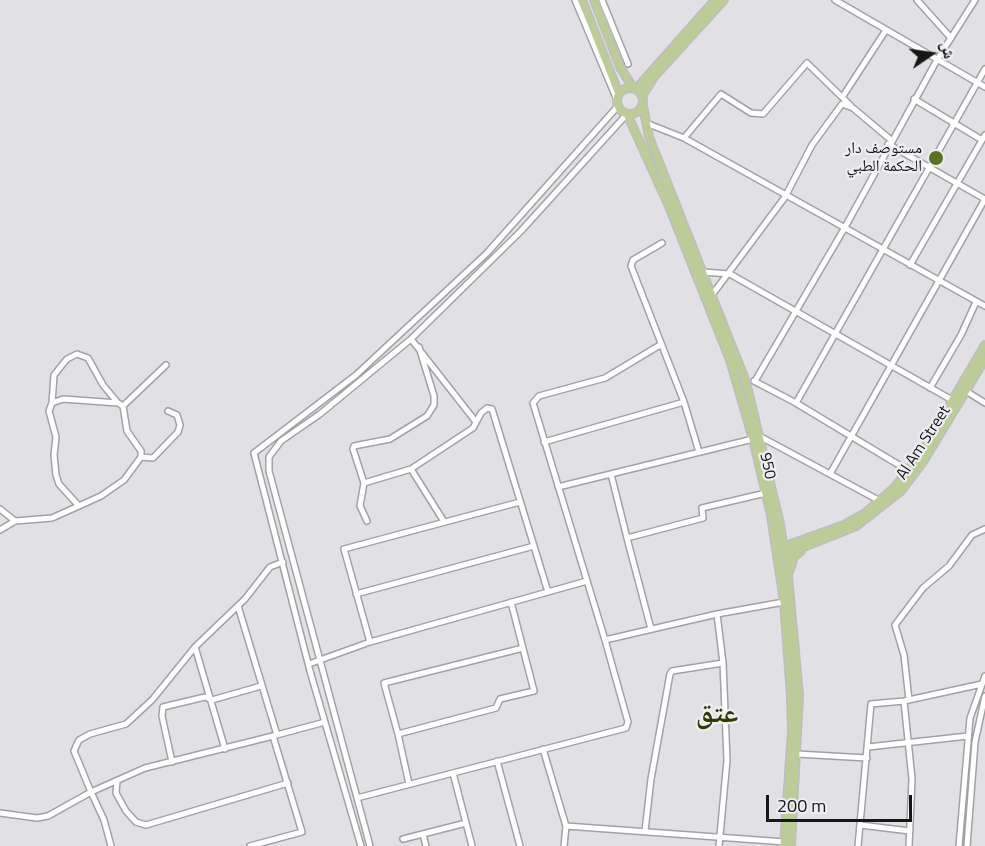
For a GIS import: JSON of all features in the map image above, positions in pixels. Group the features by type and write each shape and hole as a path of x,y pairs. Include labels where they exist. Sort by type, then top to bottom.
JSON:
{"main road":[{"path":"582,0 618,100 627,114 637,113 643,106 642,96 654,77 724,0"},
{"path":"594,0 620,67 634,89 642,96"},
{"path":"618,100 624,90 634,89 715,0"},
{"name":"950","path":"643,106 646,123 703,272 709,297 757,438 780,524 792,731 788,844"},
{"name":"950","path":"627,114 746,382 766,493 788,577 799,695 797,754 788,844"},
{"name":"Al Am Street","path":"781,552 803,539 844,525 879,501 909,471 985,345"},
{"name":"Al Am Street","path":"781,552 811,544 856,526 901,491 915,475 985,358"},
{"path":"780,524 782,530 791,538 803,539"},
{"path":"788,577 794,557 811,544"}],"street":[{"path":"253,456 260,447 356,375 487,254 618,100 575,0"},
{"path":"602,0 628,64"},
{"path":"835,0 985,87"},
{"path":"917,0 951,38"},
{"path":"755,381 844,229 914,99 975,0"},
{"path":"843,96 885,30"},
{"path":"684,138 721,94 751,113 763,114 807,63 890,142 928,168 985,199 830,474"},
{"path":"796,403 985,69"},
{"path":"910,265 983,137 914,99"},
{"path":"709,297 730,274 785,197 812,145 842,104 853,108"},
{"path":"370,846 269,471 268,457 281,441 320,414 411,339 521,231 627,114"},
{"path":"646,123 684,138 785,197 985,306"},
{"path":"662,243 633,260 631,266 684,402 699,453"},
{"path":"703,272 730,274 952,400"},
{"path":"930,388 976,302"},
{"path":"399,336 405,343"},
{"path":"411,339 476,422"},
{"path":"351,806 358,801 409,784 622,731 628,726 605,640 533,403 536,398 605,378 660,345"},
{"path":"367,521 360,506 364,483 355,460 354,446 390,439 427,416 434,405 434,396 419,347"},
{"path":"0,530 15,521 52,518 102,496 124,480 141,457 141,451 127,430 121,404 103,385 88,358 77,354 66,359 54,375 50,411 56,437 54,455 56,476 59,484 78,505"},
{"path":"52,403 63,399 121,404 166,365"},
{"path":"746,382 755,381 796,403 909,471"},
{"path":"966,392 985,403"},
{"path":"544,442 684,402"},
{"path":"364,483 411,469 473,428 481,413 487,408 492,409 548,592"},
{"path":"141,457 153,458 178,432 180,424 177,416 168,411"},
{"path":"558,487 757,438 879,501"},
{"path":"253,456 268,457"},
{"path":"253,456 361,846"},
{"path":"411,469 443,520"},
{"path":"610,474 651,628"},
{"path":"627,538 703,518 702,508 766,493"},
{"path":"370,642 344,549 443,520 520,502"},
{"path":"0,510 15,521"},
{"path":"274,532 285,529"},
{"path":"909,846 911,752 906,745 907,700 904,655 895,625 924,588 949,566 972,535 985,529"},
{"path":"356,594 534,546"},
{"path":"111,846 104,820 74,751 75,745 100,729 126,724 152,700 195,647 238,606 270,567 282,562"},
{"path":"309,664 370,642 587,581"},
{"path":"398,734 496,708 500,699 534,691 511,602"},
{"path":"605,640 651,628 784,602"},
{"path":"238,606 302,832 250,846"},
{"path":"298,615 307,612"},
{"path":"717,614 723,663 727,760 718,846"},
{"path":"195,647 225,749"},
{"path":"409,784 384,683 523,648"},
{"path":"645,831 651,779 670,675 672,671 723,663"},
{"path":"959,846 970,718 985,676"},
{"path":"858,846 871,704 907,700 982,684"},
{"path":"172,762 162,716 163,707 205,697 212,700 261,686"},
{"path":"967,846 975,742 985,696"},
{"path":"0,813 37,818 145,768 325,722"},
{"path":"868,747 906,745 968,736"},
{"path":"543,749 566,826 564,846"},
{"path":"797,754 867,759"},
{"path":"497,761 520,846"},
{"path":"453,773 472,846"},
{"path":"117,781 116,793 126,811 136,822 146,825 288,783"},
{"path":"403,839 466,823"},
{"path":"860,825 910,831"},
{"path":"566,826 720,835 788,844"},
{"path":"423,834 426,846"}],"place":[{"name":"مستوصف دار الحكمة الطبي","path":"936,158"}],"district":[{"name":"عتق","path":"717,715"}]}
